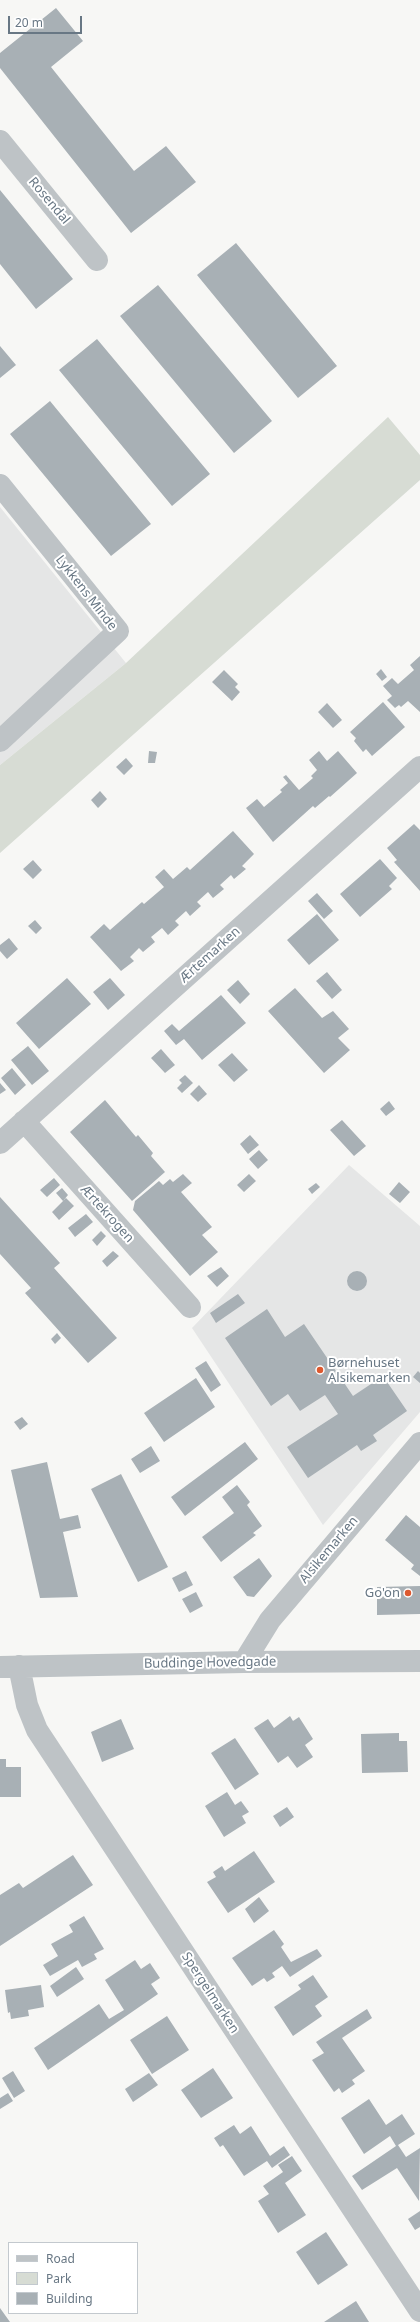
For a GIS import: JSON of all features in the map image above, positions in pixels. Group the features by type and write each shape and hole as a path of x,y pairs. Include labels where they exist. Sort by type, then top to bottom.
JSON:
{"street":[{"name":"Rosendal","path":"0,141 98,260"},
{"name":"Lykkens Minde","path":"0,485 118,631 0,741"},
{"name":"Ærtemarken","path":"0,1143 420,767"},
{"name":"Ærtekrogen","path":"24,1121 190,1306"},
{"name":"Alsikemarken","path":"244,1662 270,1620 420,1443"},
{"name":"Buddinge Hovedgade","path":"10,1666 420,1661"},
{"name":"Spergelmarken","path":"10,1666 37,1730 420,2311"}],"shaded area":[{"path":"0,507 126,663 0,765"},
{"name":"Børnehuset Alsikemarken","path":"349,1165 420,1226 420,1412 323,1525 192,1328"}],"green space":[{"path":"388,417 420,455 420,480 0,853 0,765 126,663"}],"building":[{"path":"56,8 83,41 51,67 134,171 166,146 196,182 131,233 0,68 0,53"},
{"path":"0,190 73,279 36,309 0,264"},
{"path":"236,243 337,366 298,398 197,275"},
{"path":"158,285 272,421 234,453 120,316"},
{"path":"97,339 210,474 172,506 59,370"},
{"path":"0,346 16,365 0,378"},
{"path":"50,401 151,524 111,556 10,434"},
{"path":"420,656 420,712 408,701 401,707 399,705 395,708 387,700 392,696 383,686 392,678 398,684 414,670 410,665"},
{"path":"381,669 387,677 382,681 376,674"},
{"path":"224,670 238,684 235,687 240,692 232,701 212,682"},
{"path":"383,702 405,727 372,756 366,749 363,752 354,741 356,738 350,732"},
{"path":"327,703 342,720 333,728 318,712"},
{"path":"149,751 157,752 155,763 148,763"},
{"path":"319,751 327,761 338,751 357,773 330,797 329,796 315,808 313,806 273,842 246,808 257,799 264,807 282,792 280,790 288,783 283,777 286,775 299,790 313,778 311,776 317,770 309,760"},
{"path":"126,758 133,766 124,775 116,767"},
{"path":"100,791 107,799 98,808 91,800"},
{"path":"414,824 420,830 420,891 394,862 397,860 387,848"},
{"path":"233,831 254,854 242,866 246,869 234,879 231,875 220,885 224,889 213,898 208,892 197,902 201,906 190,916 186,911 175,921 179,925 168,935 162,928 151,937 155,942 143,952 139,948 130,957 134,961 121,971 90,937 104,924 110,930 142,902 144,904 164,887 155,877 164,869 173,879 187,867 190,870"},
{"path":"380,859 397,878 389,886 392,889 360,917 340,894"},
{"path":"33,860 42,870 33,879 23,869"},
{"path":"317,893 333,911 324,919 308,901"},
{"path":"317,914 339,940 309,965 287,940"},
{"path":"35,920 42,928 36,934 28,926"},
{"path":"9,938 18,949 7,959 0,951 0,945"},
{"path":"327,972 342,990 332,999 316,981"},
{"path":"67,978 91,1004 39,1049 16,1023"},
{"path":"110,978 125,995 108,1010 93,992"},
{"path":"238,980 250,994 240,1004 227,990"},
{"path":"295,988 322,1018 333,1011 349,1029 338,1038 350,1050 324,1073 268,1011"},
{"path":"221,995 246,1023 202,1060 184,1039 176,1045 164,1031 172,1024 179,1031"},
{"path":"28,1046 49,1071 32,1085 11,1060"},
{"path":"161,1049 175,1065 165,1073 151,1058"},
{"path":"232,1053 248,1070 234,1082 218,1065"},
{"path":"12,1068 26,1085 15,1095 1,1078"},
{"path":"185,1075 193,1083 182,1093 177,1088 182,1083 179,1080"},
{"path":"0,1083 6,1090 0,1094"},
{"path":"199,1085 207,1094 198,1102 190,1094"},
{"path":"105,1100 136,1137 138,1135 153,1153 151,1156 165,1172 132,1201 70,1132"},
{"path":"389,1101 395,1109 386,1116 380,1109"},
{"path":"342,1120 366,1146 354,1156 330,1130"},
{"path":"250,1135 259,1145 248,1154 240,1144"},
{"path":"259,1150 268,1160 258,1169 249,1159"},
{"path":"183,1174 192,1183 181,1192 212,1227 202,1235 218,1252 190,1276 133,1210 135,1201 159,1181 163,1185 170,1179 173,1182"},
{"path":"249,1174 256,1181 244,1192 237,1185"},
{"path":"54,1178 60,1185 47,1197 40,1190"},
{"path":"399,1182 410,1192 400,1203 389,1194"},
{"path":"316,1183 320,1187 312,1194 308,1189"},
{"path":"62,1188 68,1195 63,1201 56,1193"},
{"path":"0,1197 60,1263 54,1268 117,1338 88,1363 25,1293 31,1288 0,1254"},
{"path":"66,1198 74,1206 59,1220 52,1212"},
{"path":"86,1214 93,1222 75,1237 68,1228"},
{"path":"101,1231 106,1236 97,1246 92,1240"},
{"path":"113,1251 119,1256 107,1267 102,1261"},
{"path":"221,1267 229,1276 217,1287 207,1276"},
{"path":"357,1271 364,1274 367,1281 364,1288 357,1291 350,1288 347,1281 350,1274"},
{"path":"238,1294 245,1303 216,1323 210,1313"},
{"path":"267,1309 285,1337 304,1324 353,1396 383,1376 407,1411 373,1435 377,1441 361,1451 357,1445 308,1478 287,1447 338,1414 325,1395 300,1411 288,1394 271,1406 225,1338"},
{"path":"57,1333 61,1338 55,1344 51,1339"},
{"path":"206,1361 221,1385 211,1392 195,1368"},
{"path":"418,1371 420,1373 420,1383 413,1377"},
{"path":"196,1378 215,1407 164,1442 144,1413"},
{"path":"22,1417 28,1424 20,1430 14,1422"},
{"path":"245,1442 258,1459 185,1516 171,1497"},
{"path":"151,1446 160,1461 140,1473 131,1459"},
{"path":"47,1462 60,1519 78,1515 81,1528 63,1532 78,1597 40,1598 11,1470"},
{"path":"121,1474 168,1567 138,1582 91,1489"},
{"path":"237,1485 250,1502 247,1505 262,1526 253,1533 256,1535 221,1562 202,1537 234,1513 222,1497"},
{"path":"406,1515 420,1527 420,1576 411,1569 414,1565 385,1540"},
{"path":"259,1558 272,1576 254,1597 247,1596 233,1577"},
{"path":"186,1571 193,1585 179,1592 172,1578"},
{"path":"420,1586 420,1614 377,1615 377,1587"},
{"path":"196,1592 203,1606 190,1613 182,1599"},
{"path":"290,1716 293,1721 299,1717 313,1739 305,1745 313,1757 297,1768 288,1756 278,1763 254,1728 268,1719 274,1728"},
{"path":"121,1719 134,1749 102,1762 91,1732"},
{"path":"399,1733 399,1741 407,1741 408,1772 362,1773 361,1734"},
{"path":"235,1738 259,1774 235,1790 211,1753"},
{"path":"0,1759 6,1759 6,1767 21,1767 21,1797 0,1797"},
{"path":"227,1792 235,1805 241,1801 249,1812 242,1816 246,1823 224,1837 205,1806"},
{"path":"287,1807 294,1817 280,1827 273,1816"},
{"path":"254,1851 275,1882 228,1913 207,1882 216,1877 213,1872 222,1866 225,1871"},
{"path":"73,1855 93,1885 0,1946 0,1895 19,1883 23,1888"},
{"path":"259,1897 269,1911 254,1923 245,1909"},
{"path":"84,1916 104,1949 94,1954 97,1959 82,1967 78,1960 50,1976 43,1965 58,1956 51,1944 73,1932 69,1925"},
{"path":"274,1930 284,1944 281,1947 291,1962 317,1949 322,1956 290,1977 282,1966 272,1973 275,1977 267,1982 264,1978 252,1986 232,1958"},
{"path":"135,1960 141,1969 150,1963 160,1978 151,1984 158,1994 48,2070 34,2048 99,2004 109,2019 124,2010 105,1980"},
{"path":"76,1967 84,1979 57,1997 50,1986"},
{"path":"313,1975 328,1997 315,2006 322,2016 293,2036 274,2007 301,1989 298,1985"},
{"path":"41,1985 44,2007 28,2010 29,2016 11,2019 10,2012 8,2013 5,1990"},
{"path":"367,2009 372,2018 342,2038 365,2071 352,2080 355,2084 342,2093 339,2088 334,2092 312,2060 324,2053 316,2042"},
{"path":"167,2016 189,2050 152,2074 130,2040"},
{"path":"213,2068 233,2098 201,2118 181,2090"},
{"path":"13,2071 25,2091 14,2098 2,2078"},
{"path":"149,2073 158,2085 133,2102 125,2089"},
{"path":"8,2093 13,2101 0,2109 0,2098"},
{"path":"369,2099 386,2125 402,2114 415,2134 398,2145 406,2157 420,2148 419,2201 397,2168 362,2190 352,2176 396,2146 390,2136 364,2154 341,2118"},
{"path":"234,2125 240,2134 251,2126 270,2156 284,2146 290,2155 272,2168 267,2161 244,2176 223,2145 220,2147 214,2138"},
{"path":"292,2156 302,2171 285,2183 306,2215 278,2233 258,2201 269,2194 263,2186 283,2172 278,2165"},
{"path":"420,2211 420,2227 415,2230 408,2219"},
{"path":"326,2232 348,2265 318,2285 296,2252"},
{"path":"356,2301 369,2322 324,2322"},
{"path":"0,2308 10,2322 0,2322"}],"place":[{"name":"Børnehuset Alsikemarken","path":"320,1370"},
{"name":"Go'on","path":"408,1593"}]}
